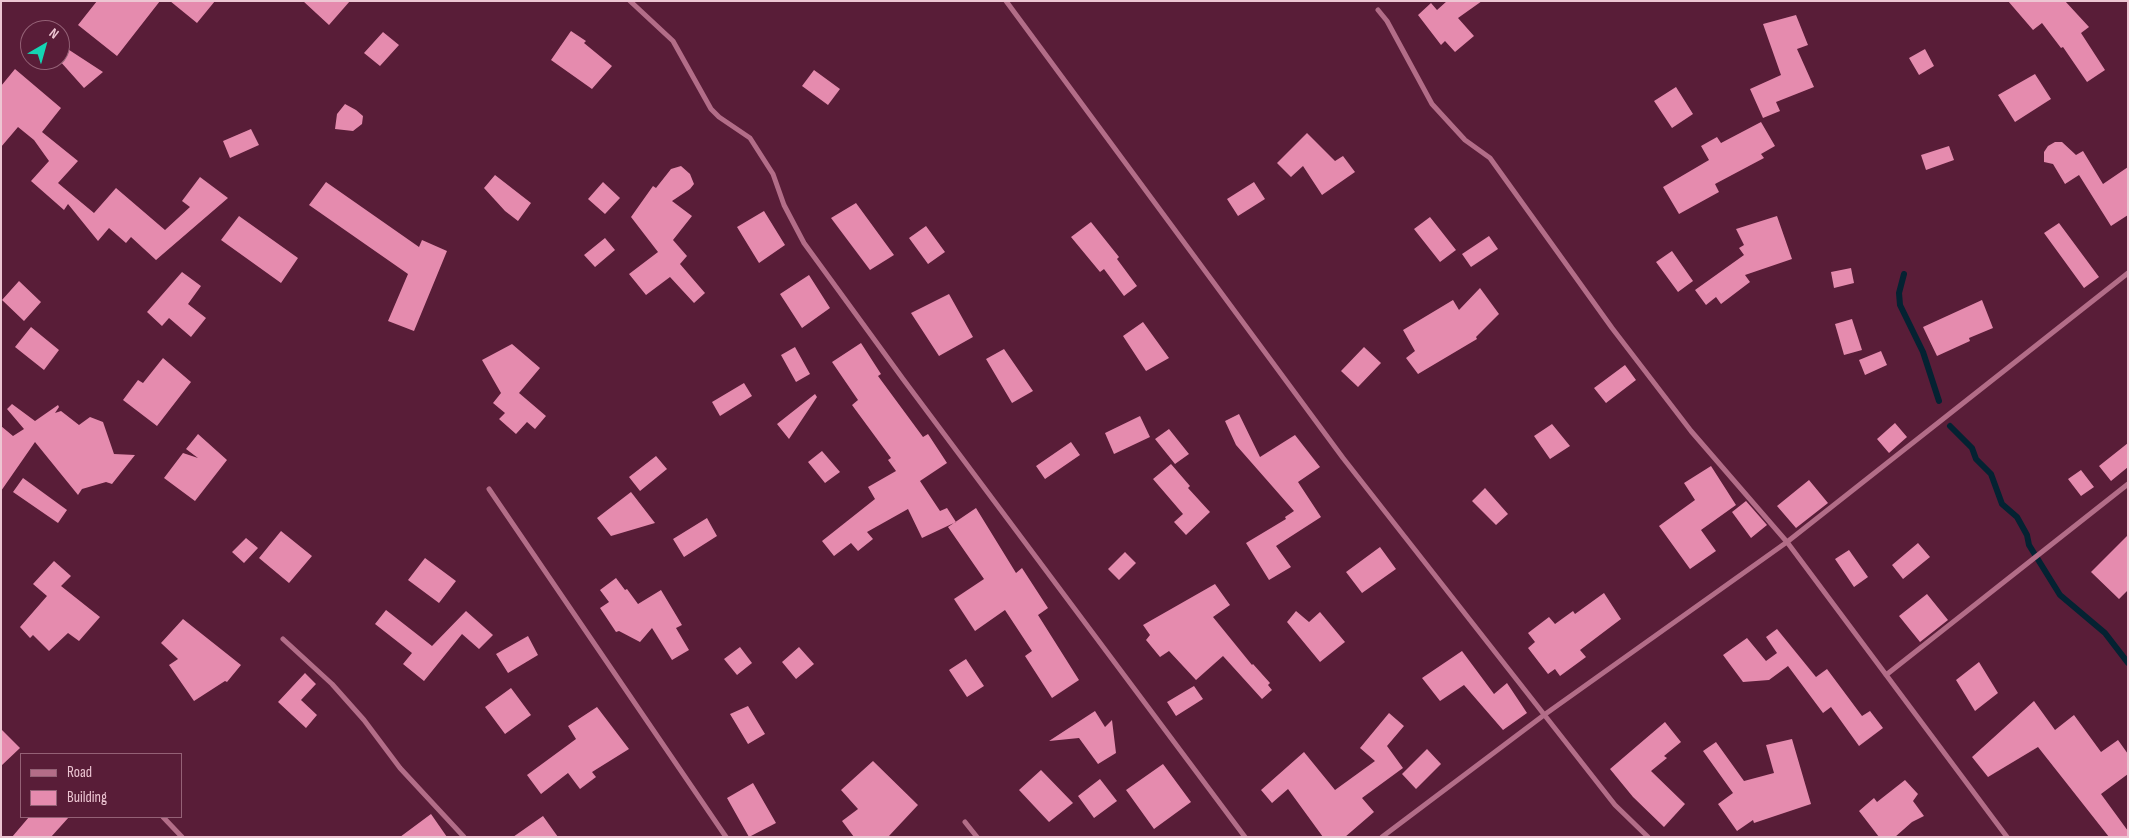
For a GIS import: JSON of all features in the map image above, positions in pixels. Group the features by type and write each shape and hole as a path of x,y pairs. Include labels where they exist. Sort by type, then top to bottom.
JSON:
{"street":[{"path":"630,1 673,41 711,109 719,117 750,138 773,174 784,205 804,243 1245,837"},
{"path":"1006,1 1343,458 1615,805 1648,837"},
{"path":"1378,10 1387,21 1432,104 1465,140 1490,158 1612,328 1691,432 1787,542 2007,837"},
{"path":"1382,837 1544,715 1787,542 2128,273"},
{"path":"1886,675 2128,484"},
{"path":"489,489 726,837"},
{"path":"284,639 332,684 364,720 404,773 464,837"},
{"path":"164,818 182,837"},
{"path":"965,822 977,837"}],"building":[{"path":"97,1 160,1 117,56 78,25"},
{"path":"170,1 215,1 197,23"},
{"path":"303,1 350,1 329,25"},
{"path":"1447,1 1482,1 1458,18 1474,36 1455,52 1445,41 1441,45 1418,15 1431,3 1437,10"},
{"path":"2008,1 2065,1 2089,27 2081,33 2105,70 2087,82 2063,47 2061,48 2042,23 2033,30"},
{"path":"1796,15 1808,45 1797,49 1814,87 1776,102 1780,111 1763,118 1750,89 1781,75 1763,24"},
{"path":"571,31 586,41 584,43 612,66 592,89 551,60"},
{"path":"383,32 399,45 380,66 364,53"},
{"path":"1925,49 1934,66 1919,75 1909,58"},
{"path":"70,51 103,72 84,88 68,70 70,70"},
{"path":"15,69 61,108 42,132 78,161 58,183 94,213 116,188 165,230 190,207 182,201 200,177 228,198 156,260 131,237 126,243 109,228 98,241 68,204 64,210 31,181 49,161 34,140 18,127 1,147 1,86"},
{"path":"814,70 840,89 828,105 802,86"},
{"path":"2035,74 2051,99 2015,122 1998,95"},
{"path":"1676,87 1693,114 1672,128 1654,101"},
{"path":"345,104 363,116 362,124 353,131 335,129 337,114"},
{"path":"1761,122 1775,146 1761,154 1764,158 1715,184 1719,192 1679,214 1663,187 1709,160 1701,146 1717,137 1721,143"},
{"path":"251,129 259,145 230,158 223,141"},
{"path":"1307,133 1335,161 1343,156 1355,172 1322,195 1303,166 1291,177 1277,163"},
{"path":"2055,142 2062,142 2076,155 2083,151 2103,184 2128,167 2128,215 2111,226 2079,175 2065,184 2053,164 2044,162 2044,152 2048,146"},
{"path":"1949,146 1954,160 1926,170 1921,155"},
{"path":"681,166 690,174 694,184 690,189 672,201 692,216 673,240 687,256 680,264 705,293 694,303 670,277 646,295 629,274 658,252 631,217 653,186 656,188 671,169"},
{"path":"495,175 531,203 518,221 505,211 484,188"},
{"path":"326,182 419,247 422,240 447,251 414,331 388,321 408,274 309,205"},
{"path":"603,182 620,198 605,214 588,199"},
{"path":"1254,182 1265,199 1238,216 1227,199"},
{"path":"856,203 894,255 870,270 831,218"},
{"path":"764,211 785,245 759,263 737,227"},
{"path":"239,216 298,258 281,283 221,240"},
{"path":"1777,216 1792,259 1745,275 1750,282 1721,304 1716,297 1706,305 1695,290 1744,255 1739,248 1744,245 1736,229"},
{"path":"1430,217 1456,250 1440,262 1414,229"},
{"path":"1091,222 1119,257 1117,259 1137,286 1124,296 1104,269 1100,272 1071,237"},
{"path":"2059,223 2099,277 2084,288 2044,233"},
{"path":"926,226 945,252 928,264 909,238"},
{"path":"1489,236 1498,249 1471,267 1462,254"},
{"path":"605,238 615,250 595,267 584,255"},
{"path":"1672,251 1693,281 1678,292 1656,262"},
{"path":"1851,268 1854,283 1834,288 1831,272"},
{"path":"182,272 201,286 188,304 206,318 191,337 169,318 162,326 147,312"},
{"path":"809,275 830,308 802,328 780,294"},
{"path":"19,281 41,302 24,321 2,300"},
{"path":"1480,288 1499,314 1476,337 1477,339 1418,374 1406,358 1415,351 1403,330 1453,300 1459,310"},
{"path":"949,294 973,337 939,356 911,313"},
{"path":"1982,300 1993,328 1969,338 1970,341 1937,356 1923,327"},
{"path":"1852,319 1862,350 1844,355 1835,324"},
{"path":"1143,322 1169,358 1146,371 1123,336"},
{"path":"31,327 59,350 44,370 15,347"},
{"path":"861,343 881,374 878,376 923,437 928,434 947,463 920,481 940,511 947,508 956,522 922,538 908,509 867,532 873,539 858,551 851,543 834,556 822,541 875,499 868,487 896,471 888,460 891,458 852,405 858,400 832,362"},
{"path":"512,344 540,368 519,393 546,416 535,429 527,422 516,434 499,419 505,413 493,403 501,393 482,360"},
{"path":"795,347 810,374 796,382 781,355"},
{"path":"1364,347 1381,363 1358,387 1341,371"},
{"path":"1004,349 1033,391 1012,403 986,359"},
{"path":"1881,351 1887,365 1865,375 1859,360"},
{"path":"163,358 191,382 157,426 123,400 138,380 143,383"},
{"path":"1625,365 1636,380 1606,403 1594,388"},
{"path":"744,383 752,396 720,416 712,402"},
{"path":"815,394 817,397 789,439 777,424"},
{"path":"12,404 35,421 58,405 59,407 55,413 61,411 79,425 90,417 103,422 114,454 135,455 112,484 106,482 82,489 78,495 35,442 1,491 1,426 13,436 24,429 7,409"},
{"path":"1239,414 1260,457 1295,435 1320,467 1298,482 1321,517 1276,546 1291,567 1269,580 1246,543 1286,519 1285,517 1294,511 1236,445 1225,421"},
{"path":"1140,416 1150,437 1114,454 1105,433"},
{"path":"1895,423 1907,437 1889,453 1877,439"},
{"path":"1552,424 1570,446 1550,459 1534,436"},
{"path":"1169,429 1189,454 1175,464 1155,439"},
{"path":"198,434 227,460 195,501 164,478 183,453 198,458 186,449"},
{"path":"1071,442 1080,455 1045,479 1036,466"},
{"path":"2128,443 2128,467 2111,481 2099,466"},
{"path":"822,451 840,472 825,483 808,462"},
{"path":"656,456 667,469 640,491 629,477"},
{"path":"1171,464 1190,486 1188,488 1210,512 1186,535 1174,522 1183,514 1153,479"},
{"path":"1711,466 1736,505 1701,530 1716,551 1690,569 1659,526 1695,500 1684,483"},
{"path":"2081,470 2094,487 2081,496 2068,479"},
{"path":"23,478 67,510 58,523 13,492"},
{"path":"1809,480 1828,503 1796,528 1777,506"},
{"path":"1485,488 1508,514 1496,525 1472,501"},
{"path":"631,492 655,523 611,536 597,518"},
{"path":"1746,501 1767,525 1751,538 1732,512"},
{"path":"976,508 1016,573 1022,568 1048,608 1038,615 1079,680 1052,698 1025,656 1032,651 1005,610 975,631 954,599 984,579 948,527"},
{"path":"707,518 717,536 684,557 673,539"},
{"path":"281,531 312,556 289,583 259,558"},
{"path":"2128,535 2128,590 2119,599 2091,572"},
{"path":"246,538 258,548 244,563 232,552"},
{"path":"1918,543 1930,557 1903,579 1892,565"},
{"path":"1380,547 1396,569 1362,593 1346,572"},
{"path":"1849,550 1868,577 1854,587 1835,559"},
{"path":"1125,552 1136,563 1119,580 1108,569"},
{"path":"425,558 456,581 439,603 408,580"},
{"path":"54,561 71,576 61,586 100,617 79,641 68,633 49,651 33,635 30,638 20,627 47,596 33,584"},
{"path":"616,578 638,604 661,590 682,625 676,628 689,650 672,660 652,628 640,642 619,631 616,632 600,608 609,602 600,590"},
{"path":"1215,584 1230,605 1213,617 1252,665 1270,683 1268,685 1272,690 1262,699 1223,656 1196,680 1169,651 1160,657 1146,640 1150,635 1143,625"},
{"path":"1604,593 1621,619 1580,650 1586,657 1560,676 1555,669 1548,674 1528,648 1535,642 1528,633 1549,617 1555,624 1573,611 1575,614"},
{"path":"1927,594 1948,620 1920,642 1899,616"},
{"path":"386,610 432,646 466,611 493,635 479,649 462,634 424,681 403,664 412,653 375,624"},
{"path":"1296,611 1309,622 1320,612 1345,642 1320,662 1287,622"},
{"path":"183,619 241,665 227,682 225,681 194,701 169,665 178,659 161,643"},
{"path":"1777,629 1816,677 1827,669 1862,716 1870,711 1883,728 1859,746 1831,707 1823,713 1788,666 1769,680 1743,682 1723,655 1747,638 1766,661 1777,653 1766,637"},
{"path":"528,636 538,655 508,673 496,654"},
{"path":"740,647 752,663 737,675 724,659"},
{"path":"799,647 814,664 796,679 782,662"},
{"path":"1462,651 1494,694 1507,683 1527,713 1503,730 1464,685 1440,701 1422,678"},
{"path":"966,659 984,686 967,697 949,670"},
{"path":"1979,662 1998,693 1975,711 1956,680"},
{"path":"305,673 316,684 301,700 317,715 306,728 278,702"},
{"path":"1194,686 1203,699 1176,716 1167,702"},
{"path":"511,688 531,715 505,734 485,707"},
{"path":"2034,701 2055,730 2074,715 2101,752 2118,740 2128,754 2128,774 2101,794 2128,831 2128,837 2109,837 2038,747 1988,777 1972,757"},
{"path":"748,706 765,734 748,744 730,714"},
{"path":"597,707 629,749 592,772 596,777 580,789 568,773 541,794 527,775 576,739 568,726"},
{"path":"1095,711 1105,727 1112,720 1116,753 1098,764 1079,738 1049,741"},
{"path":"1389,713 1404,726 1387,746 1403,768 1362,798 1374,812 1345,837 1323,837 1288,789 1272,803 1261,790 1304,752 1335,790 1375,761 1360,748"},
{"path":"1665,722 1681,742 1664,756 1667,758 1651,771 1685,804 1664,827 1633,797 1610,769"},
{"path":"1,729 20,748 1,766"},
{"path":"1792,739 1811,804 1754,823 1753,820 1737,831 1718,804 1733,793 1703,751 1716,742 1744,781 1774,773 1766,745"},
{"path":"1427,749 1441,764 1416,789 1402,774"},
{"path":"873,761 918,805 888,837 854,837 842,821 858,809 841,790"},
{"path":"1163,764 1191,802 1154,829 1126,790"},
{"path":"1041,770 1073,803 1049,822 1019,790"},
{"path":"1100,779 1117,801 1094,818 1078,796"},
{"path":"1905,780 1918,794 1913,801 1924,816 1912,822 1895,837 1879,837 1859,811 1874,798 1877,802"},
{"path":"753,783 776,823 749,837 727,798"},
{"path":"431,814 447,837 400,837"},
{"path":"543,816 558,837 513,837"},
{"path":"28,818 68,818 51,837 12,837"}],"waterway":[{"path":"1904,274 1899,293 1900,305 1923,352 1939,401"},
{"path":"1950,426 1972,448 1976,459 1991,474 2002,504 2017,517 2027,535 2029,545 2060,595 2105,633 2128,663"}]}
